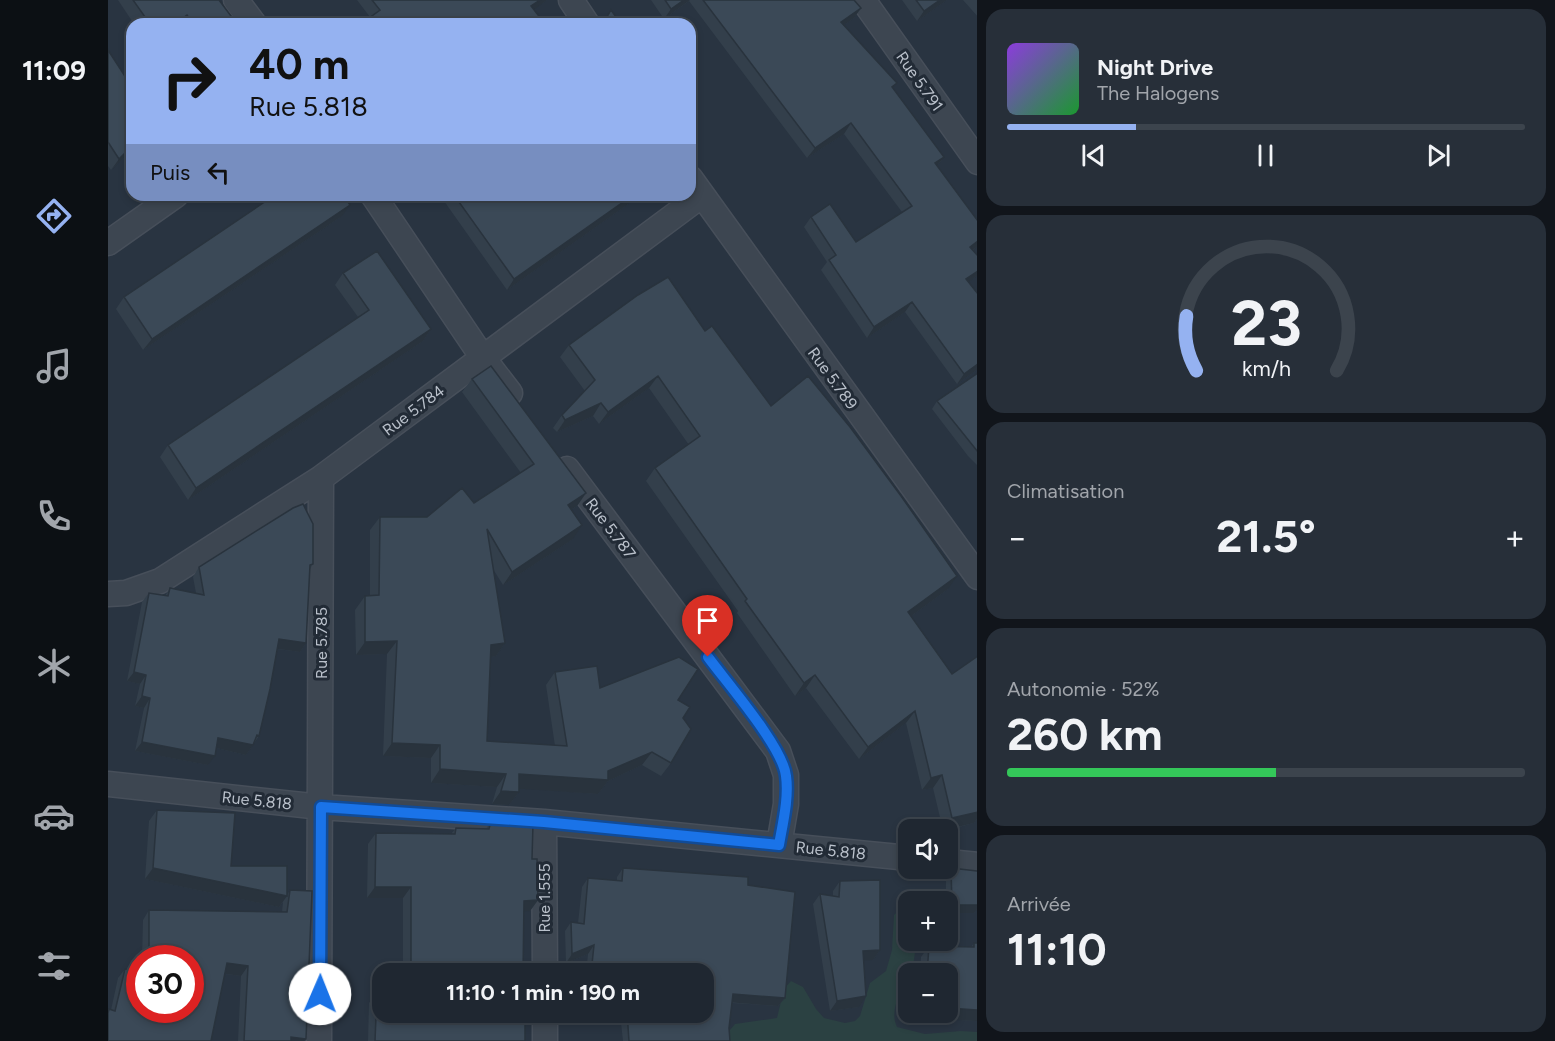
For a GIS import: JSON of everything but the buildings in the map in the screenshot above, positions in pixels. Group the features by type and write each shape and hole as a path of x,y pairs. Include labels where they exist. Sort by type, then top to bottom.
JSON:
{"street":[{"path":"237,0 250,18"},
{"path":"571,0 583,18"},
{"name":"Rue 5.791","path":"863,0 977,161"},
{"name":"Rue 5.789","path":"696,186 977,576"},
{"path":"108,243 168,201"},
{"path":"377,201 483,357 526,415"},
{"name":"Rue 5.784","path":"108,594 126,593 160,581 321,478 483,357 677,201"},
{"name":"Rue 5.787","path":"555,453 778,751 786,775 786,804 779,845"},
{"name":"Rue 5.785","path":"320,1041 321,478"},
{"name":"Rue 5.818","path":"108,784 321,807 544,822 898,857"},
{"name":"Rue 1.555","path":"544,822 545,963"},
{"path":"958,863 977,865"},
{"path":"545,1023 546,1041"}],"green space":[{"path":"898,911 898,951 915,951 913,963 898,963 898,999 894,1013 897,1027 925,1034 977,1032 977,1041 730,1041 730,1030 735,1024 777,1018 784,989 791,981 803,987 824,1018 845,1023 855,1021 860,1016 870,983 886,971 892,950 894,915"}],"route":[{"path":"320,994 321,807 544,822 779,845 786,804 786,775 778,751 708,657"}]}
